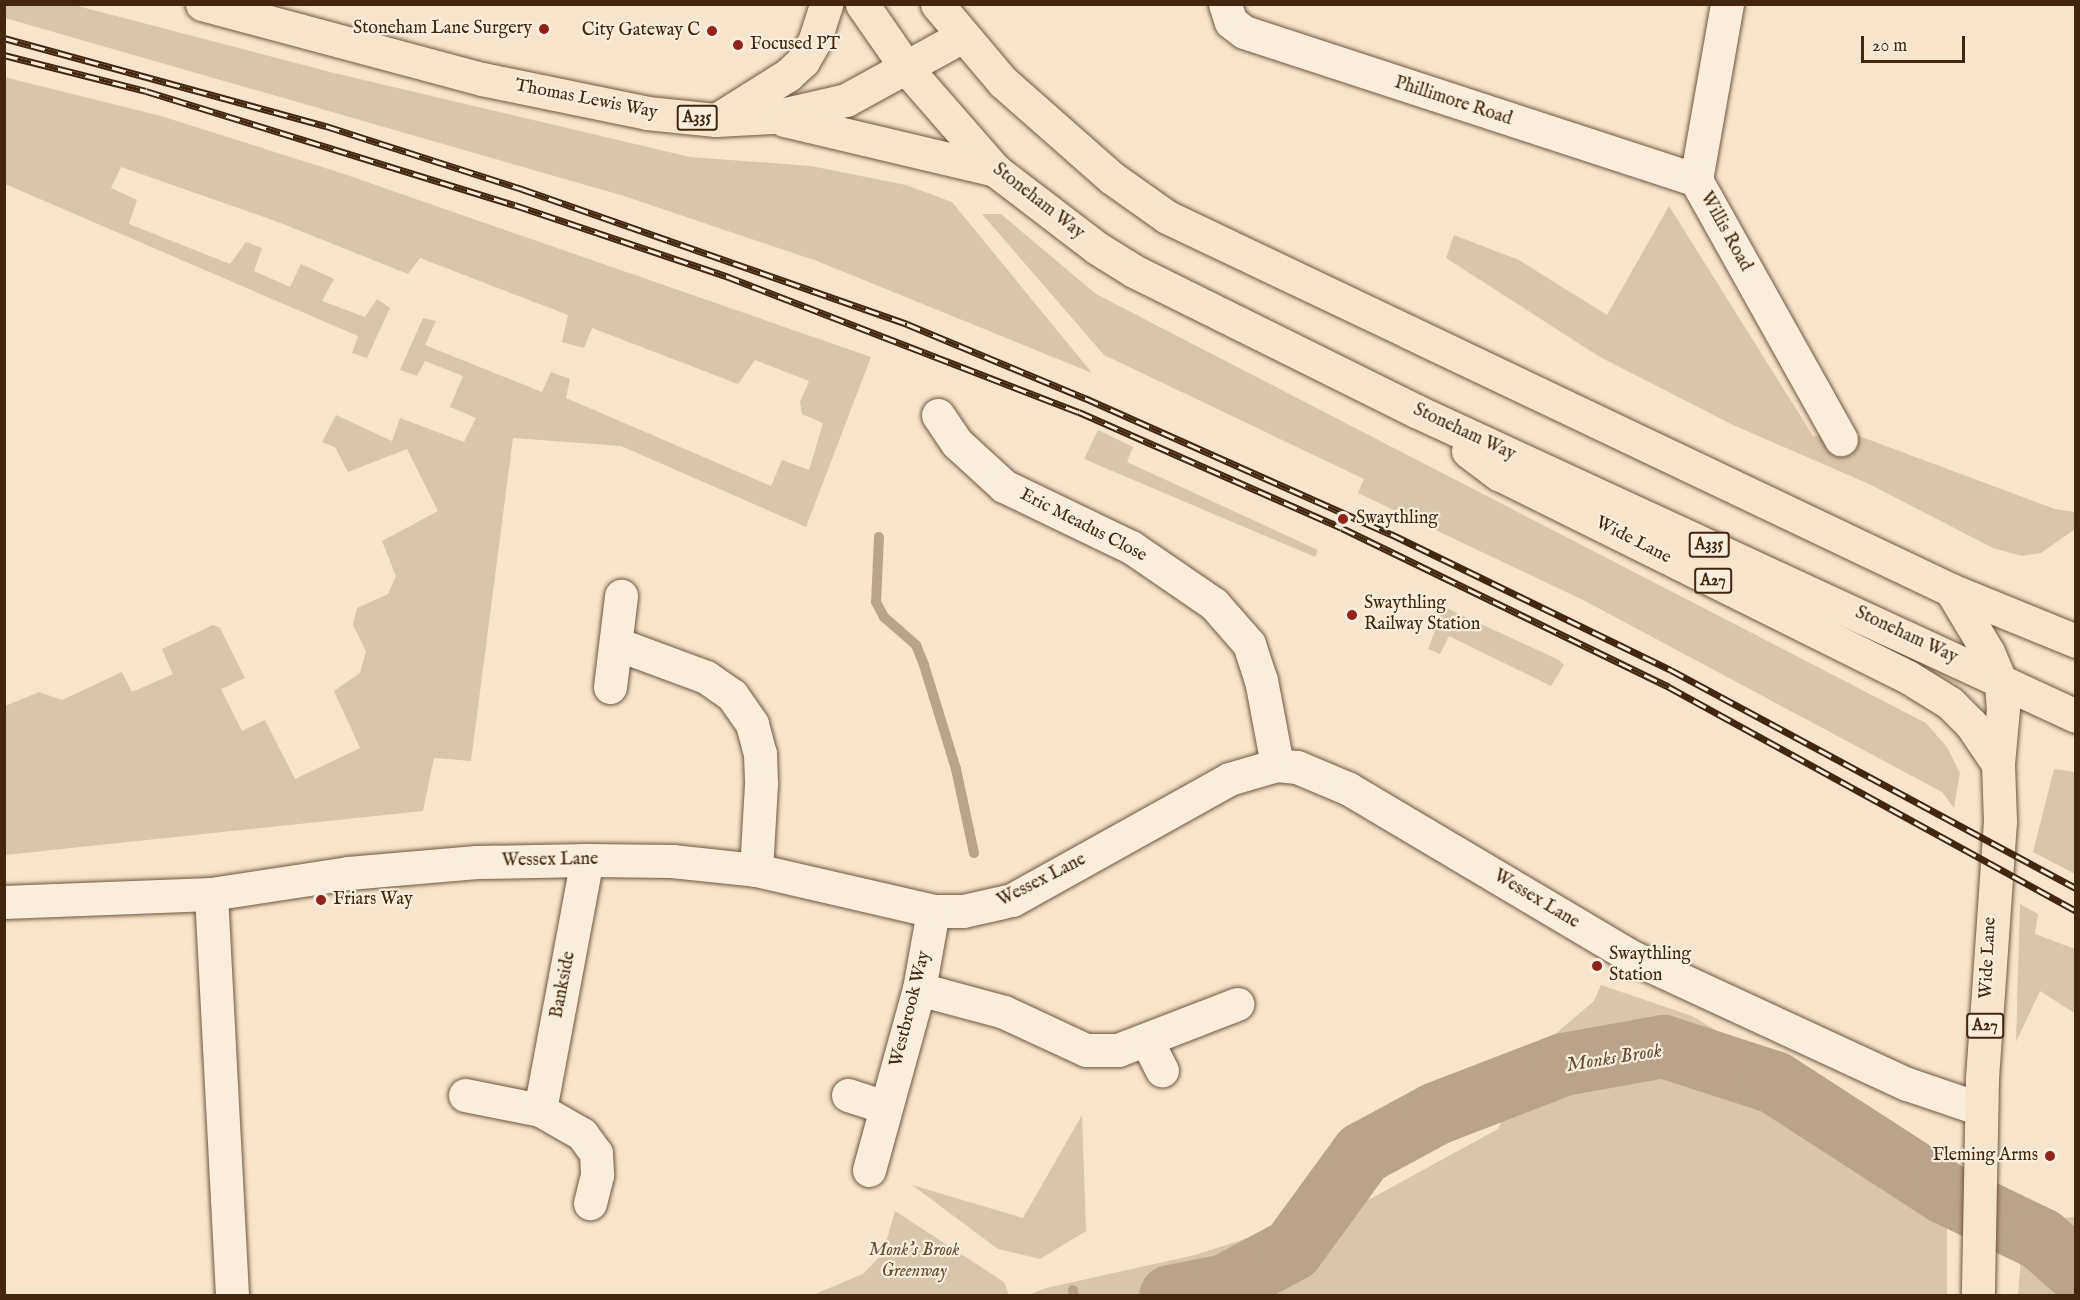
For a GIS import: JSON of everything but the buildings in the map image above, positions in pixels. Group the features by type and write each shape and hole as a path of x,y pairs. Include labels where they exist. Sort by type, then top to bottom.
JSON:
{"main road":[{"name":"Thomas Lewis Way","path":"202,4 482,79 647,113 716,120 772,117 846,99 907,69 961,37"},
{"path":"716,120 788,75 803,61 814,42 826,4"},
{"name":"A335","path":"862,4 907,69"},
{"path":"937,4 961,37 1003,82 1077,148 1167,217 1951,590 2076,641"},
{"name":"Stoneham Way","path":"907,69 995,170 1097,248 1134,271 1416,411 1913,638 2076,716"},
{"path":"772,117 995,170"},
{"name":"Wide Lane","path":"1416,411 1499,474 1908,677 1950,703 1971,724 1998,764"},
{"name":"Wide Lane","path":"1951,590 1973,622 2001,682 2003,735 1998,764 2000,821 1982,1108 1978,1296"}],"street":[{"name":"Phillimore Road","path":"1225,4 1231,21 1244,32 1696,180"},
{"name":"Willis Road","path":"1727,4 1696,180 1841,439"},
{"name":"Eric Meadus Close","path":"938,415 957,443 1004,486 1131,547 1214,604 1249,644 1261,681 1276,765"},
{"path":"610,687 621,596"},
{"path":"617,644 706,677 732,695 752,724 760,753 761,784 756,870"},
{"name":"Wessex Lane","path":"4,902 211,894 348,873 477,862 587,860 672,861 756,870 933,911 963,911 1012,900 1229,779 1276,765 1306,770 1349,789 1634,958 1907,1084 1982,1108"},
{"name":"Bankside","path":"540,1110 587,860"},
{"path":"211,894 232,1296"},
{"name":"Westbrook Way","path":"869,1170 919,989 933,911"},
{"path":"919,989 1004,1012 1086,1050 1118,1050 1147,1041 1237,1004"},
{"path":"1147,1041 1162,1070"},
{"path":"465,1095 540,1110 582,1134 596,1153 597,1174 590,1203"},
{"path":"848,1095 886,1107"}],"green space":[{"path":"4,5 74,5 334,73 690,157 811,166 906,185 952,202 1092,373 817,261 624,196 5,18"},
{"path":"4,77 161,116 341,173 871,357 806,527 621,446 513,438 471,761 434,758 423,811 5,855 5,706 39,692 62,700 122,672 132,692 173,674 162,649 213,625 220,628 245,678 221,689 242,731 265,720 295,779 360,748 334,691 360,673 366,651 353,625 357,608 388,594 396,576 382,541 438,511 407,449 348,472 335,447 322,442 336,415 392,441 400,418 464,442 476,418 450,407 463,376 425,361 417,376 400,370 423,318 436,321 425,345 542,392 551,372 570,379 566,398 771,486 782,460 809,470 823,423 802,414 800,402 809,381 755,360 738,384 592,328 584,348 562,342 568,315 420,258 408,274 278,222 121,167 111,188 137,200 129,224 230,264 246,242 262,248 254,271 290,287 301,264 334,279 322,301 365,317 377,299 390,308 367,358 352,353 358,336 5,184"},
{"path":"1669,206 1813,436 1859,436 2055,509 2075,512 2075,529 2041,553 2022,556 1993,548 1869,484 1733,425 1600,357 1446,258 1454,235 1519,260 1607,315"},
{"path":"982,214 1001,214 1096,294 1926,723 1947,747 1960,773 1954,808 1942,792 1585,601 1358,493 1364,479 1104,355"},
{"path":"1098,430 1133,447 1127,462 1318,550 1315,557 1084,459"},
{"path":"1444,607 1559,660 1564,665 1551,686 1449,636 1440,654 1428,649"},
{"path":"2054,769 2075,772 2075,874 2033,852"},
{"path":"2020,904 2038,914 2035,934 2075,949 2076,1014 2040,991 2016,1042"},
{"path":"1601,985 1692,1016 1829,1097 1947,1159 1947,1295 1029,1295 1046,1288 1195,1255 1370,1199 1498,1129 1533,1053 1594,1001"},
{"path":"1082,1115 1086,1231 1040,1259 998,1249 912,1185 1023,1218"},
{"name":"Monk's Brook Greenway","path":"895,1211 1004,1282 1009,1295 813,1295 863,1274 883,1253"},
{"path":"2075,1217 2075,1295 2018,1295 2024,1221"}],"waterway":[{"path":"879,537 876,602 884,617 916,645 924,665 956,769 974,853"},
{"name":"Monks Brook","path":"1170,1296 1225,1285 1292,1249 1362,1153 1436,1113 1563,1064 1663,1046 1774,1082 1944,1192 2041,1239 2076,1270"},
{"path":"1073,1290 1074,1296"}],"railway":[{"path":"4,38 326,126 522,189 907,324 1085,398 1391,534 1671,670 2076,888"},
{"path":"4,55 146,91 515,205 726,276 1079,412 1342,528 1669,687 2076,911"}],"place":[{"name":"Stoneham Lane Surgery","path":"544,29"},
{"name":"City Gateway C","path":"712,31"},
{"name":"Focused PT","path":"738,45"},
{"name":"Swaythling","path":"1343,519"},
{"name":"Swaythling Railway Station","path":"1352,615"},
{"name":"Friars Way","path":"321,900"},
{"name":"Swaythling Station","path":"1597,966"},
{"name":"Fleming Arms","path":"2050,1156"}]}
